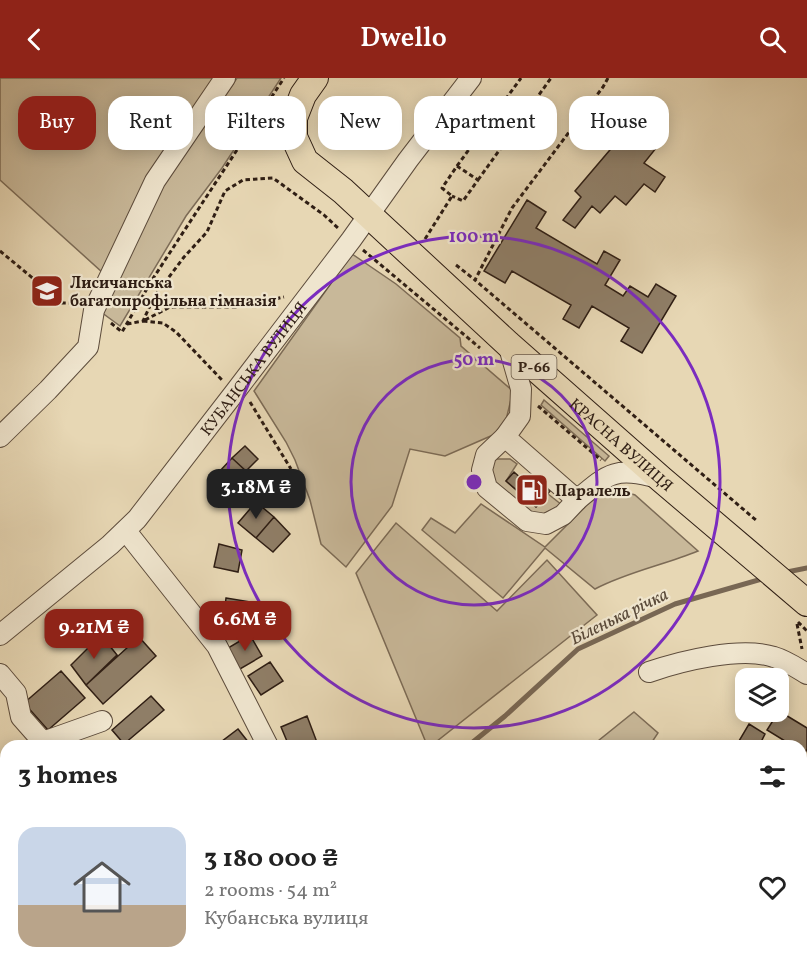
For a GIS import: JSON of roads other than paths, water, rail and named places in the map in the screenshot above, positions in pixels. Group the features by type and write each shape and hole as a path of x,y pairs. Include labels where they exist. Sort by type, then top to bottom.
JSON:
{"main road":[{"name":"КРАСНА ВУЛИЦЯ","path":"315,78 303,95 294,118 294,137 305,161 369,215 498,349 661,479 807,603"}],"street":[{"path":"0,437 88,347 87,307 155,182 225,78"},
{"name":"КУБАНСЬКА ВУЛИЦЯ","path":"0,635 126,531 235,392 471,78"},
{"path":"498,349 520,386 519,416 505,437 486,454 482,470 487,488 527,521 546,524 563,515 577,500 612,473 636,473 661,479"},
{"path":"505,437 577,500"},
{"path":"126,531 217,646 265,740"},
{"path":"649,672 702,657 757,654 773,657 807,674"},
{"path":"0,674 16,693 21,717 41,740"},
{"path":"49,740 102,721"}],"waterway":[{"path":"782,573 807,568"},
{"name":"Біленька річка","path":"475,740 578,649 675,604 765,578"}],"place":[{"name":"Лисичанська багатопрофільна гімназія","path":"47,291"},
{"name":"Паралель","path":"532,490"}]}
